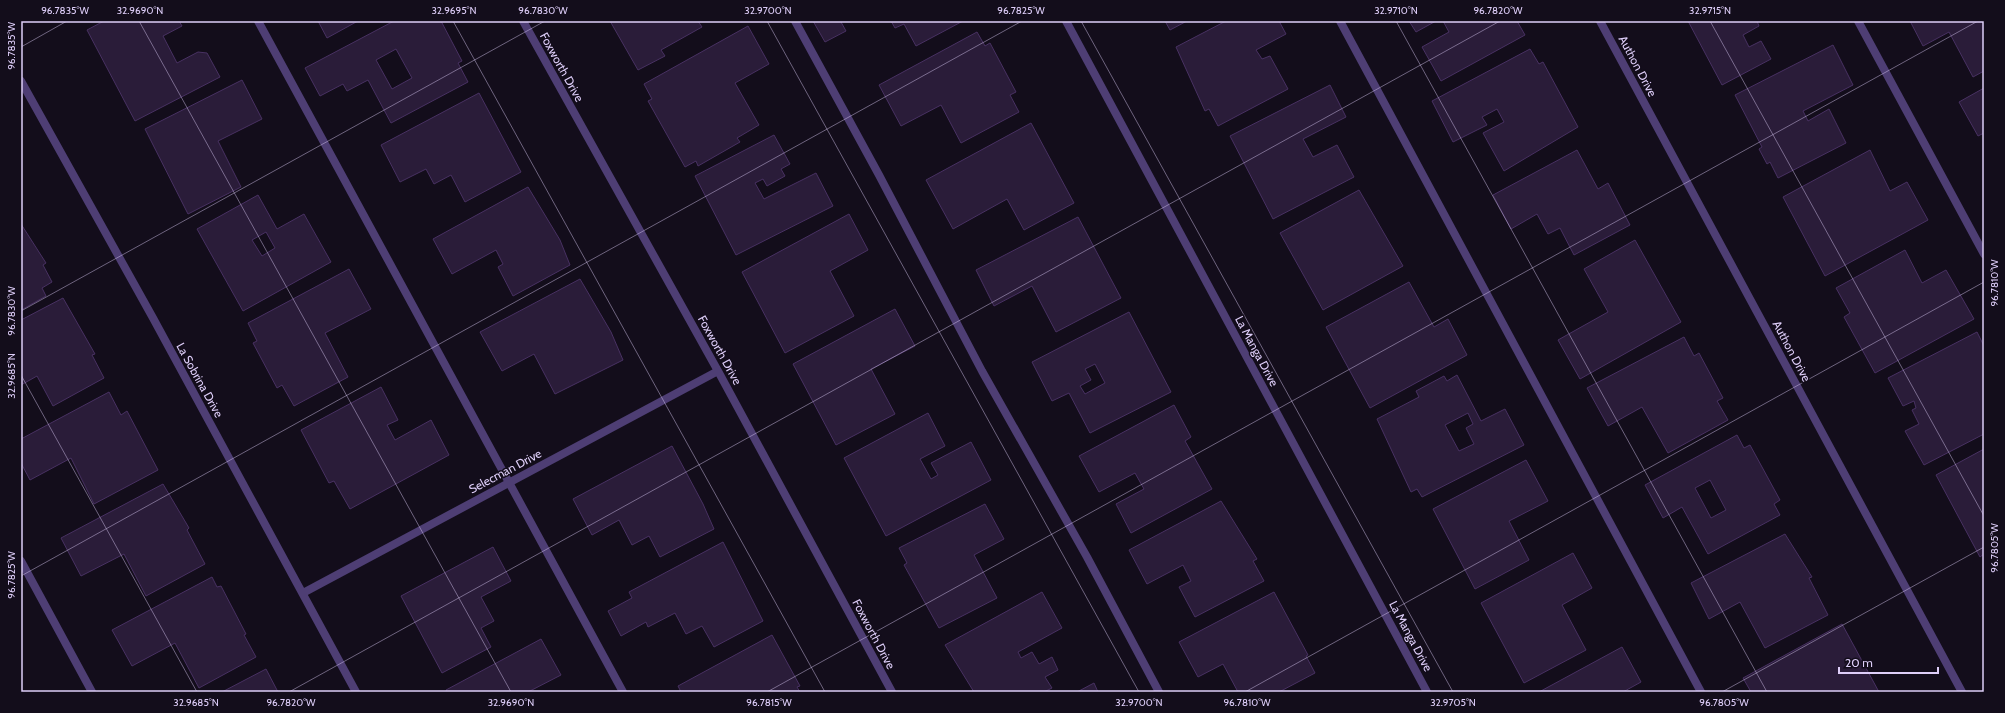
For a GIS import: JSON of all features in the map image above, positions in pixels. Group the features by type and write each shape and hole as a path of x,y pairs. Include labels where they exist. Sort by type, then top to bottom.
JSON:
{"street":[{"path":"258,21 623,692"},
{"name":"Foxworth Drive","path":"523,21 718,371 892,692"},
{"path":"795,21 879,175 982,371 1087,557 1159,692"},
{"name":"La Manga Drive","path":"1066,21 1427,692"},
{"path":"1340,21 1701,692"},
{"name":"Authon Drive","path":"1600,21 1962,692"},
{"path":"1858,21 1984,254"},
{"name":"La Sobrina Drive","path":"21,81 356,692"},
{"name":"Selecman Drive","path":"303,593 718,371"},
{"path":"21,561 92,692"}],"building":[{"path":"104,21 179,21 182,26 163,36 177,63 198,52 207,53 220,77 135,121 87,30"},
{"path":"318,21 358,21 327,38"},
{"path":"394,21 441,21 462,61 458,63 468,82 391,123 368,80 347,91 343,84 320,96 305,68","holes":["396,49 412,78 392,89 376,60"]},
{"path":"610,21 698,21 702,27 661,50 665,56 638,70"},
{"path":"813,21 844,21 841,22 846,31 825,42"},
{"path":"891,21 963,21 916,46 904,24 895,28"},
{"path":"1165,21 1187,21 1170,30"},
{"path":"1226,21 1279,21 1286,34 1256,50 1262,59 1270,56 1288,89 1218,126 1209,109 1205,111 1176,47"},
{"path":"1409,21 1436,21 1416,32"},
{"path":"1443,21 1517,21 1525,35 1441,81 1422,47 1449,32"},
{"path":"1688,21 1757,21 1759,26 1743,35 1749,47 1761,41 1771,59 1722,85"},
{"path":"1910,21 1984,21 1984,71 1973,77 1949,32 1923,46"},
{"path":"748,26 769,64 735,83 759,125 737,138 740,142 698,166 696,161 685,167 648,101 652,99 644,84"},
{"path":"977,32 985,46 990,43 1016,92 1010,95 1019,112 961,143 941,105 901,126 879,85"},
{"path":"1833,45 1853,85 1803,111 1808,121 1829,109 1846,143 1778,178 1770,162 1767,164 1759,149 1762,147 1735,95"},
{"path":"1530,49 1539,64 1543,62 1578,127 1504,171 1483,133 1504,122 1497,109 1482,117 1487,125 1453,142 1432,101"},
{"path":"242,80 262,119 218,141 241,187 188,214 145,129"},
{"path":"1330,85 1346,117 1303,139 1313,157 1337,145 1354,177 1273,219 1230,136"},
{"path":"1984,88 1984,133 1978,136 1959,102"},
{"path":"479,93 521,172 465,202 451,175 434,184 426,169 400,182 381,145"},
{"path":"1031,123 1074,203 1024,230 1007,199 953,229 926,180"},
{"path":"774,135 790,164 781,169 785,176 767,186 763,179 755,183 764,199 816,173 833,206 736,255 695,176"},
{"path":"1577,150 1598,189 1608,183 1630,225 1574,255 1560,228 1548,234 1537,214 1511,229 1493,195"},
{"path":"1870,150 1890,191 1907,182 1928,220 1825,276 1783,197"},
{"path":"528,187 560,240 570,265 513,296 498,267 503,264 496,250 452,274 433,239"},
{"path":"1359,190 1403,266 1323,310 1280,233"},
{"path":"258,195 277,229 304,214 331,262 243,311 197,229","holes":["266,232 275,248 262,256 252,240"]},
{"path":"849,214 868,250 830,271 854,316 785,353 742,272"},
{"path":"1078,217 1121,298 1056,332 1032,286 994,306 976,270"},
{"path":"21,224 46,263 43,265 52,282 42,288 46,296 21,310"},
{"path":"1635,240 1681,322 1580,379 1558,340 1608,312 1584,269"},
{"path":"1905,250 1922,283 1946,270 1974,319 1875,373 1844,317 1850,313 1836,288"},
{"path":"349,269 371,309 325,333 348,377 294,406 282,385 277,388 253,343 257,341 248,323"},
{"path":"580,279 611,332 623,360 555,394 534,354 502,371 480,332"},
{"path":"1409,282 1434,327 1448,319 1467,355 1370,408 1326,327"},
{"path":"63,298 95,354 92,355 104,378 53,406 37,376 21,385 21,320"},
{"path":"895,309 915,346 871,369 895,414 836,445 793,364"},
{"path":"1129,312 1171,392 1090,433 1069,393 1052,401 1032,362","holes":["1095,364 1105,383 1085,394 1080,386 1091,380 1085,369"]},
{"path":"1977,332 1984,346 1984,434 1924,465 1905,431 1919,424 1912,410 1916,408 1914,401 1903,406 1888,378"},
{"path":"1684,337 1694,356 1699,353 1723,398 1717,401 1728,420 1668,453 1642,407 1608,426 1587,388"},
{"path":"1457,375 1481,421 1505,409 1524,445 1422,497 1417,489 1411,492 1377,419 1419,397 1416,391 1444,376 1447,381","holes":["1468,413 1473,424 1466,428 1474,444 1459,451 1445,425"]},
{"path":"381,387 398,420 387,425 395,440 431,420 449,455 350,509 334,481 329,483 301,430"},
{"path":"109,392 121,415 127,411 158,470 94,504 71,458 30,480 21,463 21,439"},
{"path":"1174,405 1191,437 1185,441 1212,489 1131,533 1116,504 1144,489 1135,473 1099,492 1079,456"},
{"path":"928,413 945,446 920,459 931,479 938,475 931,463 971,442 991,480 886,536 844,458"},
{"path":"1737,435 1744,448 1750,445 1780,500 1774,504 1780,515 1708,554 1682,507 1663,518 1645,485","holes":["1710,480 1726,510 1711,518 1695,488"]},
{"path":"672,446 703,504 714,529 660,557 649,536 632,545 619,520 592,535 573,499"},
{"path":"1984,449 1984,554 1980,557 1936,475"},
{"path":"1526,460 1548,501 1509,521 1529,560 1475,589 1433,509"},
{"path":"163,484 189,528 187,530 205,564 146,596 124,554 81,576 61,538"},
{"path":"1221,501 1257,559 1253,561 1264,581 1195,617 1179,587 1191,581 1183,565 1147,584 1129,550"},
{"path":"985,504 1004,539 974,555 997,598 939,628 904,565 907,563 899,548"},
{"path":"1785,534 1812,577 1809,578 1828,615 1765,648 1740,602 1709,619 1691,583"},
{"path":"723,542 763,621 714,647 702,626 686,634 675,613 648,627 646,622 621,636 608,611 632,598 629,592"},
{"path":"493,547 511,581 481,597 494,621 481,628 491,647 442,673 401,596"},
{"path":"1573,553 1592,588 1562,605 1586,650 1524,683 1481,603"},
{"path":"212,577 217,587 221,586 246,634 244,635 256,657 199,688 175,643 132,666 112,630"},
{"path":"1042,592 1062,628 1018,652 1021,658 1032,652 1039,664 1052,657 1058,670 1045,677 1052,688 1044,692 974,692 945,645"},
{"path":"1274,592 1308,655 1306,656 1315,673 1279,692 1238,692 1223,664 1198,677 1179,642"},
{"path":"1842,624 1879,692 1751,692 1743,678"},
{"path":"772,635 800,686 797,687 800,692 681,692 678,686"},
{"path":"541,639 561,675 528,692 447,692 446,690"},
{"path":"1622,647 1641,682 1623,692 1539,692"},
{"path":"266,669 278,692 222,692"},
{"path":"1094,683 1098,692 1077,692"}]}
